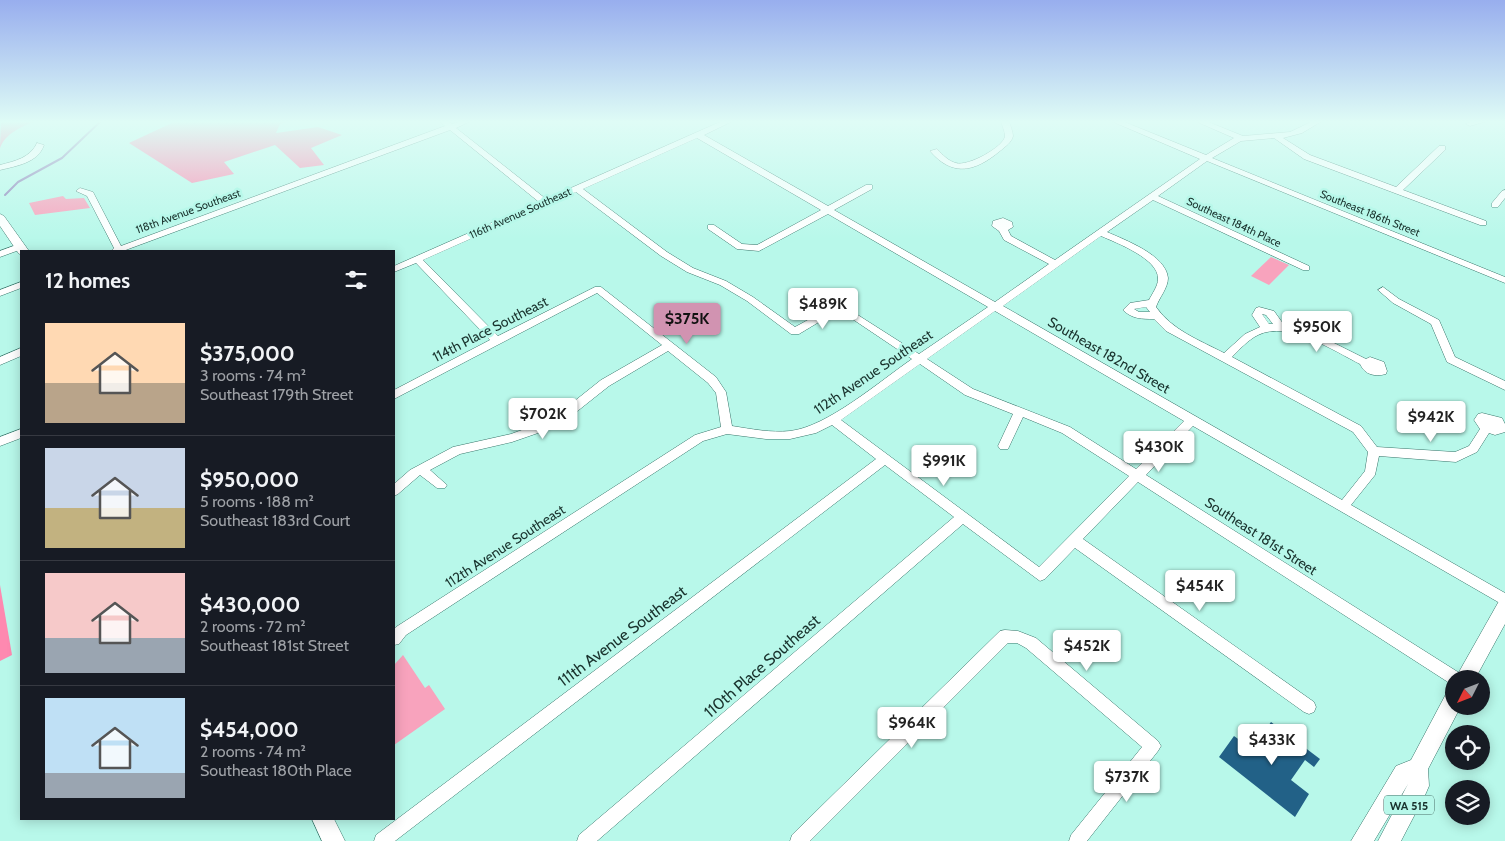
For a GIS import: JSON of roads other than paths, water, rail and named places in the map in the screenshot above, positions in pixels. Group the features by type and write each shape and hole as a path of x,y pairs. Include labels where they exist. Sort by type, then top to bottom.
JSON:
{"main road":[{"path":"0,218 21,249"},
{"path":"1470,670 1505,607"},
{"name":"WA 515","path":"1390,841 1419,786 1418,768 1446,715"},
{"name":"WA 515","path":"1367,833 1403,773 1418,768"},
{"path":"324,820 334,841"}],"street":[{"path":"0,168 21,160"},
{"name":"118th Avenue Southeast","path":"117,250 360,160"},
{"path":"492,160 545,202"},
{"name":"116th Avenue Southeast","path":"395,269 640,160"},
{"name":"Southeast 182nd Street","path":"742,160 1505,600"},
{"path":"943,160 955,166 968,167 977,165 983,160"},
{"name":"112th Avenue Southeast","path":"395,638 401,631 699,438 727,430 766,435 790,435 812,430 833,420 1102,233 1203,160"},
{"name":"Southeast 186th Street","path":"1212,160 1505,280"},
{"path":"1316,160 1483,223"},
{"path":"1397,191 1429,160"},
{"path":"711,227 740,247 759,248 869,187"},
{"name":"Southeast 181st Street","path":"577,188 664,254 690,270 723,283 795,332 839,306 969,392 1066,430 1445,672"},
{"path":"80,191 90,194 117,250"},
{"path":"1495,205 1505,193"},
{"name":"Southeast 184th Place","path":"1153,197 1306,268"},
{"path":"1003,229 1008,238 1055,264"},
{"path":"1102,233 1138,250 1158,267 1163,275 1163,282 1152,304 1157,316 1170,329 1357,429 1374,451 1371,472 1343,507"},
{"path":"0,254 21,249"},
{"path":"417,259 497,341"},
{"path":"0,293 20,286"},
{"name":"114th Place Southeast","path":"395,394 598,289 668,346"},
{"path":"1383,290 1396,302 1435,322 1451,359 1505,386"},
{"path":"1152,304 1133,305 1128,310 1137,315 1157,316"},
{"path":"1224,358 1253,333 1273,328 1301,332 1366,363"},
{"path":"395,490 421,469 456,450 512,438 534,430 571,410 605,383 668,346 712,380 721,392 727,430"},
{"path":"0,361 20,352"},
{"path":"542,404 555,418"},
{"path":"1004,446 1020,411"},
{"path":"833,420 1040,575 1192,420"},
{"path":"1374,451 1456,457 1473,449 1488,428"},
{"path":"0,442 20,432"},
{"name":"111th Avenue Southeast","path":"382,841 884,459"},
{"path":"421,469 441,485"},
{"name":"110th Place Southeast","path":"585,841 962,518"},
{"path":"1074,540 1309,706"},
{"path":"798,841 1005,636 1018,637 1031,643 1153,746 1077,841"},
{"path":"1367,833 1390,841"}],"waterway":[{"path":"5,195 18,182 58,160"}]}
